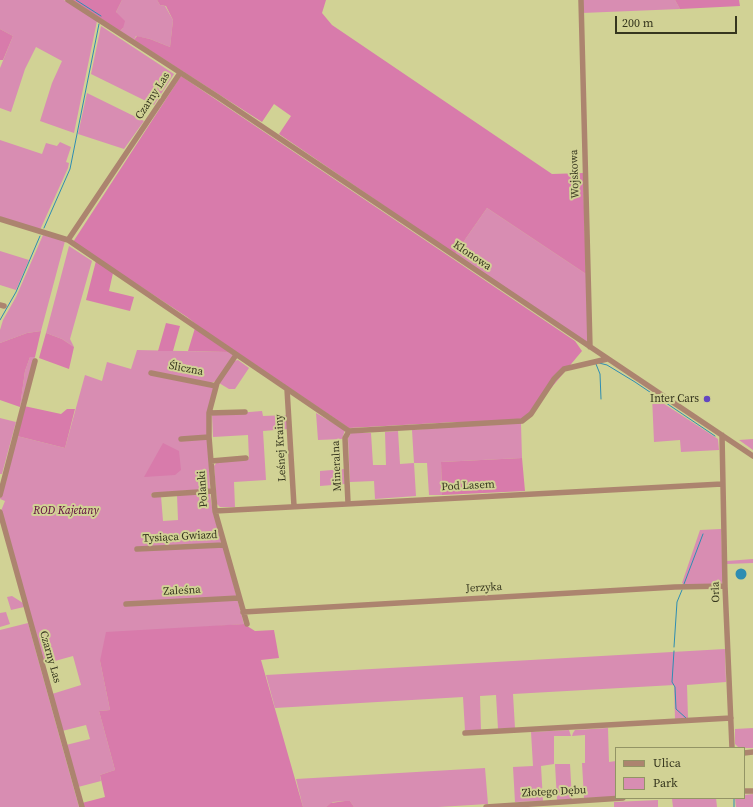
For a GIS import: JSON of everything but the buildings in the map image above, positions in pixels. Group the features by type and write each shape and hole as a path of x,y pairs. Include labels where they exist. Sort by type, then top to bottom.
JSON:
{"street":[{"name":"Czarny Las","path":"68,0 180,73 68,240"},
{"name":"Wojskowa","path":"581,0 590,347"},
{"name":"Klonowa","path":"180,73 218,96 753,456"},
{"path":"0,218 68,240 350,431 524,420 531,414 554,379 564,369 607,358"},
{"name":"Polanki","path":"236,355 216,386 209,413 209,437 215,511 247,624"},
{"path":"0,495 35,361"},
{"name":"Śliczna","path":"151,373 216,386"},
{"name":"Leśnej Krainy","path":"287,389 294,506"},
{"path":"209,413 245,412"},
{"name":"Mineralna","path":"348,503 345,438 350,431"},
{"name":"Orla","path":"722,435 725,586 732,747"},
{"path":"181,439 209,437"},
{"path":"211,461 246,458"},
{"name":"Pod Lasem","path":"215,511 722,484"},
{"path":"154,495 213,491"},
{"name":"Czarny Las","path":"0,512 82,807"},
{"name":"Tysiąca Gwiazd","path":"137,549 224,545"},
{"name":"Jerzyka","path":"243,612 660,588 725,586"},
{"name":"Zaleśna","path":"126,604 239,598"},
{"path":"465,733 731,718"},
{"name":"Złotego Dębu","path":"486,807 615,799"}],"green space":[{"path":"0,0 64,0 97,21 74,133 40,121 52,83 62,61 36,47 25,69 11,112 0,108 0,68 13,36 0,29"},
{"path":"122,0 157,0 160,5 165,6 173,20 170,47 150,39 136,36 134,40 120,31 123,28 116,12"},
{"path":"582,0 675,0 680,9 582,13"},
{"path":"101,26 174,74 154,105 91,74"},
{"path":"87,93 144,121 124,149 78,134"},
{"path":"0,140 42,154 46,143 57,146 60,142 71,147 66,162 69,163 68,168 40,230 0,217"},
{"path":"487,208 586,274 588,343 455,254"},
{"path":"43,235 65,241 41,331 27,333 0,343 0,330 3,320 16,297"},
{"path":"69,246 92,261 70,339 74,347 62,339 46,333"},
{"path":"0,251 29,260 16,290 0,285"},
{"name":"ROD Kajetany","path":"137,350 229,352 234,355 216,381 211,383 214,387 208,440 210,489 152,493 151,496 161,496 163,521 178,520 177,495 210,494 213,513 222,541 220,543 223,546 244,624 204,627 100,661 110,710 99,711 115,770 100,775 101,781 78,787 66,745 90,739 86,725 62,731 52,694 81,685 73,656 44,664 1,511 5,501 0,499 17,436 65,448 85,375 102,381 107,362 131,369","holes":["163,444 175,450 145,477"]},
{"path":"30,357 35,357 20,407 25,371"},
{"path":"238,360 249,368 235,389 229,389 219,383 234,361"},
{"path":"652,396 718,439 719,450 681,452 680,440 654,442"},
{"path":"262,411 263,416 287,415 288,429 263,431 266,480 234,482 235,507 220,507 217,504 214,466 217,462 249,459 248,435 213,437 212,415"},
{"path":"316,413 345,430 342,439 318,440"},
{"path":"0,418 16,422 2,474 0,474"},
{"path":"501,423 521,424 522,458 441,462 442,495 429,495 427,463 414,463 412,430"},
{"path":"398,431 400,464 414,463 416,496 375,499 374,481 350,482 348,438 351,433 371,433 373,465 386,465 385,432"},
{"path":"753,439 753,450 739,440"},
{"path":"344,469 345,484 320,486 320,471"},
{"path":"721,529 723,581 721,584 686,586 682,583 700,530"},
{"path":"753,559 753,563 727,564 727,561"},
{"path":"12,596 23,603 24,607 11,610 7,597"},
{"path":"6,612 10,624 0,627 0,613"},
{"path":"28,623 79,807 0,807 0,630"},
{"path":"725,649 726,682 687,685 688,718 675,719 674,685 513,694 515,728 498,729 496,695 480,696 481,730 465,731 463,697 275,708 266,675"},
{"path":"608,728 609,762 615,761 615,797 584,798 582,763 585,763 585,735 572,736 575,730"},
{"path":"753,728 753,748 738,747 735,744 735,729"},
{"path":"569,730 571,736 554,736 554,764 541,766 543,801 515,802 513,767 533,766 531,732"},
{"path":"555,764 570,764 572,799 557,800"},
{"path":"485,768 488,804 438,807 354,807 350,801 345,801 333,802 326,807 303,807 296,779"},
{"path":"753,794 753,807 736,807 735,799 745,799 745,795"},
{"path":"672,799 716,799 717,807 673,807"},
{"path":"658,800 658,807 614,807 614,802"}],"shaded area":[{"path":"72,0 122,0 116,12 125,21 123,28 120,31"},
{"path":"157,0 326,0 322,13 332,25 552,174 583,173 586,274 487,208 455,254 279,134 291,116 274,104 262,122 134,40 137,36 150,39 170,47 173,20 166,6 160,5"},
{"path":"675,0 739,0 740,6 680,9"},
{"path":"0,29 13,36 3,60 0,60"},
{"path":"181,76 575,341 582,351 521,424 456,422 349,428 187,317 73,242"},
{"path":"96,261 113,273 109,291 134,297 130,311 86,300"},
{"path":"166,323 180,326 173,351 158,351"},
{"path":"195,328 229,352 188,351"},
{"path":"41,331 35,357 30,357 25,371 20,407 0,400 0,343 27,333"},
{"path":"46,333 62,339 74,347 69,369 39,358"},
{"path":"24,406 61,414 67,409 75,409 65,448 17,436"},
{"path":"163,443 179,451 181,470 175,475 144,477"},
{"path":"522,458 525,491 442,495 441,462"},
{"path":"244,624 255,631 274,630 279,658 261,660 303,807 83,807 82,803 105,797 100,775 115,770 99,711 110,710 100,661 106,632"},
{"path":"350,801 354,807 326,807 331,803"}],"water":[{"path":"741,568 745,570 747,574 745,578 741,580 737,578 735,574 737,570"}],"waterway":[{"path":"76,0 101,16"},
{"path":"44,228 70,169 99,24"},
{"path":"0,320 16,292 40,236"},
{"path":"599,363 607,365 635,382 715,436"},
{"path":"596,364 600,374 601,399"},
{"path":"684,584 703,534"},
{"path":"674,647 677,602 682,590"},
{"path":"674,651 672,682 675,687 676,709 686,718"},
{"path":"734,799 734,807"}],"place":[{"name":"Inter Cars","path":"707,399"}]}
